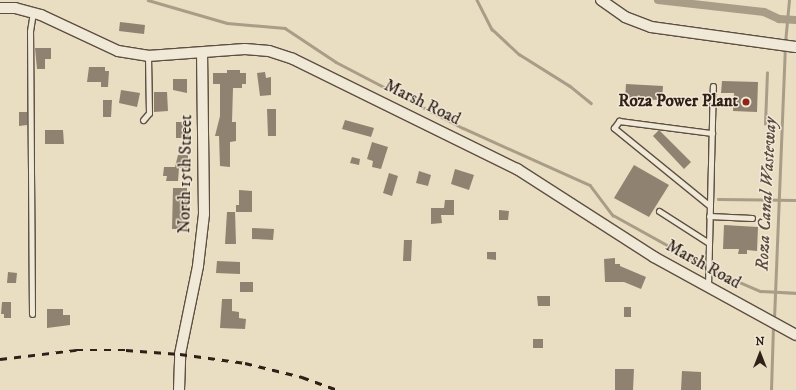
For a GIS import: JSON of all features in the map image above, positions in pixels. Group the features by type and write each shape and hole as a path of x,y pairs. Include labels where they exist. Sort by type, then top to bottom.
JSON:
{"street":[{"path":"601,0 625,17 651,27 796,47"},
{"name":"Marsh Road","path":"0,8 15,8 33,13 118,51 148,56 245,49 269,51 300,62 517,169 654,257 794,334"},
{"name":"North 15th Street","path":"179,390 180,354 198,266 204,214 202,53"}],"lane":[{"path":"32,314 30,31 33,13"},
{"path":"143,120 149,113 148,56"},
{"path":"708,286 713,86"},
{"path":"710,206 614,128 619,121 712,133"},
{"path":"660,211 709,243"},
{"path":"710,216 752,218"}],"building":[{"path":"120,22 145,25 144,34 119,31"},
{"path":"35,48 51,48 51,59 45,59 45,69 37,69"},
{"path":"89,67 105,67 105,71 109,71 108,87 101,87 101,82 87,82"},
{"path":"227,70 240,70 240,73 246,73 246,84 242,84 242,88 233,88 232,122 236,122 236,141 230,142 230,167 220,166 219,136 215,136 220,116 220,84 213,84 213,73 227,73"},
{"path":"265,72 266,78 271,77 271,95 260,96 257,73"},
{"path":"173,79 187,79 187,93 173,90"},
{"name":"Roza Power Plant","path":"722,81 758,82 757,112 733,111 734,93 721,93"},
{"path":"626,84 663,86 662,100 625,99"},
{"path":"121,90 140,93 137,107 119,103"},
{"path":"154,92 167,92 168,111 154,112"},
{"path":"103,100 112,100 111,117 103,117"},
{"path":"267,109 276,109 276,136 268,136"},
{"path":"19,112 27,112 27,125 19,126"},
{"path":"345,120 374,128 371,137 342,129"},
{"path":"176,122 187,122 189,138 176,138"},
{"path":"45,130 63,130 64,144 45,144"},
{"path":"659,130 691,162 684,169 653,136"},
{"path":"372,142 388,147 381,169 372,167 373,161 367,159"},
{"path":"178,155 188,155 188,168 179,168 178,181 166,181 167,176 163,176 164,167 175,167"},
{"path":"352,157 360,159 359,165 350,163"},
{"path":"634,165 669,185 649,217 614,198"},
{"path":"455,169 474,175 469,190 451,184"},
{"path":"419,171 431,175 428,186 416,183"},
{"path":"389,173 398,176 392,196 383,193"},
{"path":"173,188 187,188 187,229 172,229"},
{"path":"239,190 252,191 252,212 236,212 236,205 239,205"},
{"path":"445,200 454,200 454,215 441,215 442,223 431,224 431,208 444,208"},
{"path":"499,210 509,211 508,220 499,220"},
{"path":"227,212 235,212 236,244 225,244"},
{"path":"724,225 758,227 757,251 747,250 747,254 738,254 739,249 723,249"},
{"path":"252,228 274,229 273,240 252,239"},
{"path":"404,240 412,240 411,261 403,261"},
{"path":"487,252 496,252 496,260 487,259"},
{"path":"615,258 615,264 620,264 620,266 646,277 641,289 624,282 605,282 604,259"},
{"path":"217,261 240,262 240,274 216,273"},
{"path":"8,272 17,273 16,283 7,283"},
{"path":"240,282 253,282 253,292 240,292"},
{"path":"537,296 550,296 550,306 538,306"},
{"path":"222,299 232,299 232,311 239,312 239,318 246,319 245,329 220,328"},
{"path":"2,302 11,302 11,318 4,318 4,314 1,314"},
{"path":"624,307 631,307 631,317 624,317"},
{"path":"47,309 63,309 63,315 70,315 70,325 47,328"},
{"path":"533,339 543,339 543,348 533,348"},
{"path":"615,369 634,369 633,390 615,390"},
{"path":"682,371 701,372 701,390 681,390"}],"waterway":[{"path":"148,0 227,23 285,28 336,62 463,128 590,185 613,215 716,272 760,291 796,293"},
{"path":"477,0 492,29 519,54 570,86 591,103"},
{"path":"658,0 764,12 779,19 796,20"},
{"name":"Roza Canal Wasteway","path":"785,43 789,0"},
{"name":"Roza Canal Wasteway","path":"774,319 785,48"},
{"path":"765,124 767,73"},
{"path":"718,199 796,200"},
{"name":"Roza Canal Wasteway","path":"771,390 773,326"}],"railway":[{"path":"0,359 76,350 126,350 180,354 245,363 302,377 338,390"}],"place":[{"name":"Roza Power Plant","path":"746,102"}]}
